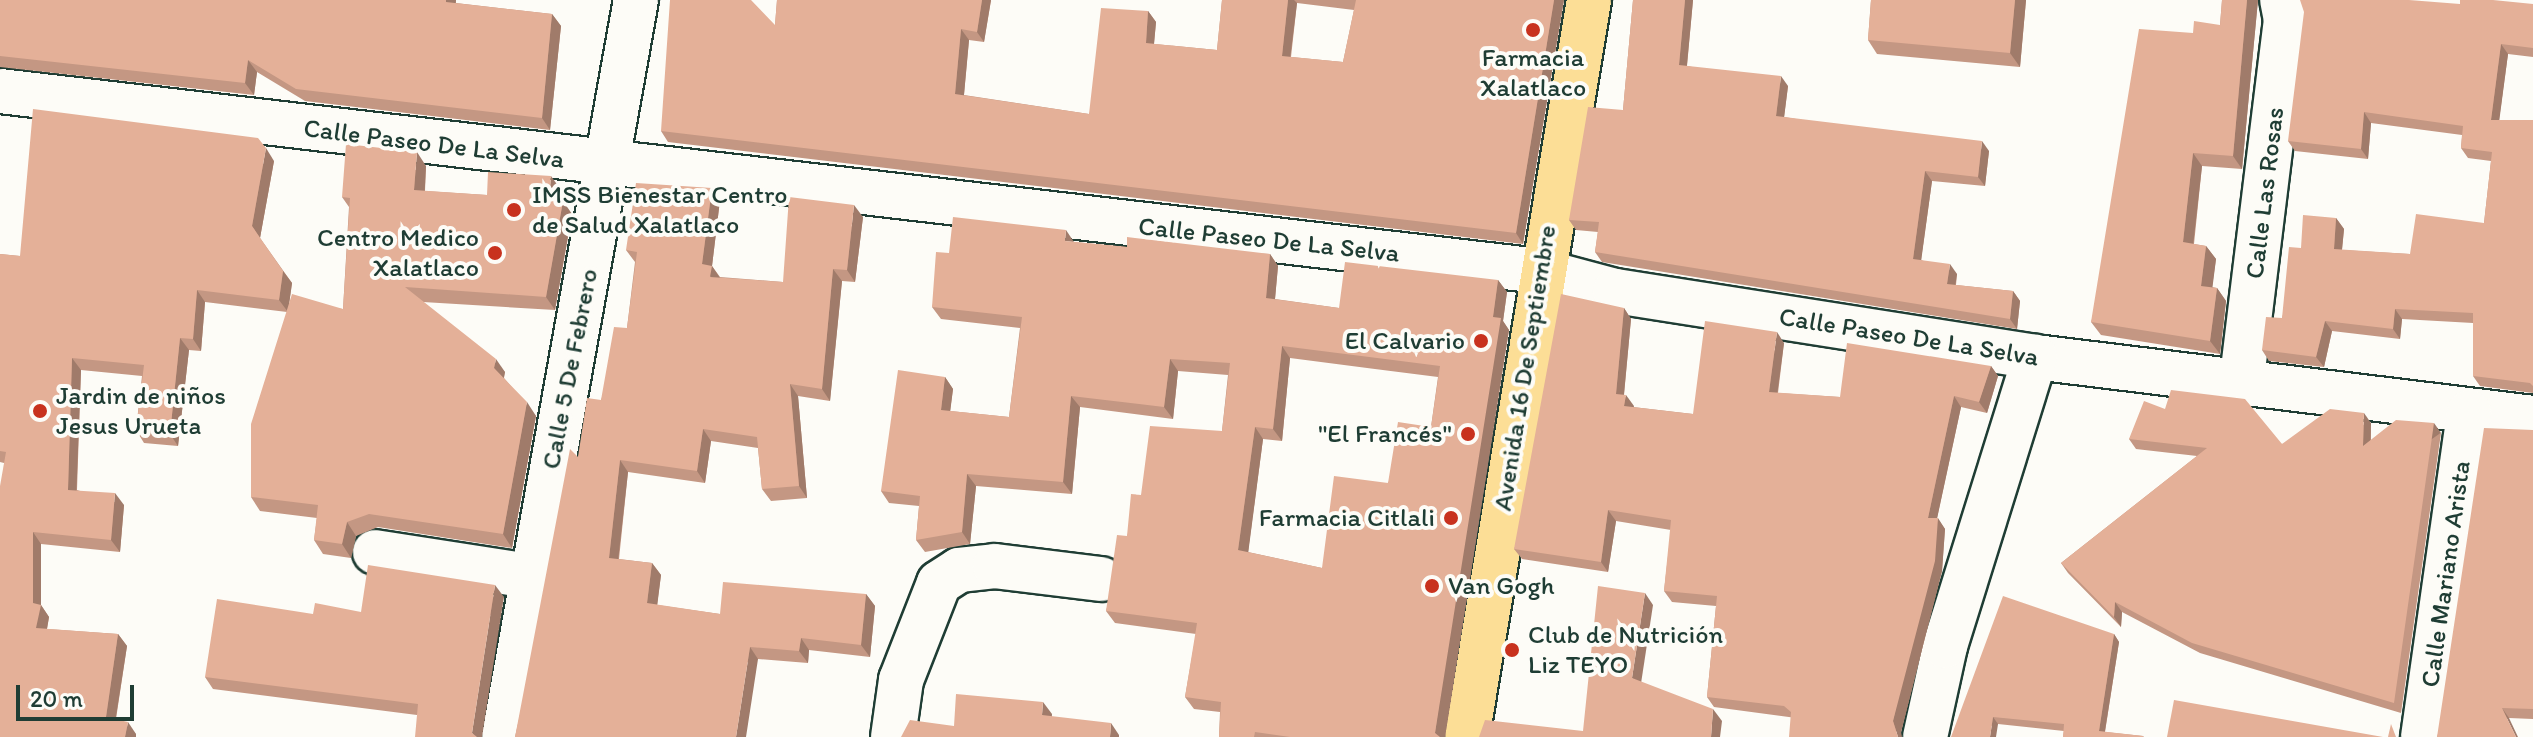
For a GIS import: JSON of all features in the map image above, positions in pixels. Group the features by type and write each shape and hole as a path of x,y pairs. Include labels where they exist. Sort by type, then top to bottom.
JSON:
{"main road":[{"name":"Avenida 16 De Septiembre","path":"1467,737 1540,271 1589,0"}],"street":[{"name":"Calle 5 De Febrero","path":"504,737 530,576 610,165 636,0"},
{"name":"Calle Las Rosas","path":"2241,386 2286,20 2282,0"},
{"name":"Calle Paseo De La Selva","path":"0,91 610,165 1540,271 1615,291 2035,357 2241,386 2533,418"},
{"path":"1925,737 1945,646 2035,357"},
{"name":"Calle Mariano Arista","path":"2423,737 2469,412"},
{"path":"375,552 530,576"},
{"path":"893,737 901,680 939,583 959,570 995,566 1101,579"}],"building":[{"path":"0,0 446,0 552,14 542,118 296,89 248,60 245,83 0,56"},
{"path":"670,0 751,0 775,25 777,0 982,0 977,32 961,29 955,94 1089,114 1101,8 1148,11 1146,43 1217,50 1222,0 1288,0 1282,56 1343,62 1356,0 1554,0 1516,233 661,131"},
{"path":"1633,0 1685,0 1679,65 1781,76 1776,116 1982,141 1978,177 1925,171 1913,259 1950,264 1947,284 2013,291 2010,319 1595,252 1599,222 1569,220 1588,107 1623,110"},
{"path":"1871,0 2015,0 2010,53 1868,40"},
{"path":"2222,0 2247,0 2233,156 2193,153 2183,242 2206,246 2201,286 2217,288 2210,341 2091,322 2139,29 2193,33 2194,21 2220,25"},
{"path":"2300,0 2409,0 2460,4 2460,0 2493,0 2533,4 2533,48 2501,44 2491,120 2533,120 2533,386 2530,383 2473,376 2473,313 2395,309 2393,329 2325,321 2316,357 2262,350 2266,317 2282,318 2289,247 2301,248 2303,215 2336,218 2334,249 2410,254 2416,214 2484,223 2492,152 2461,148 2463,126 2364,112 2361,149 2288,141 2304,12"},
{"path":"33,109 258,138 266,148 252,226 283,271 279,300 197,290 193,339 180,338 170,434 136,430 144,365 72,358 68,490 115,493 111,540 33,532 33,603 41,605 36,628 118,634 106,717 128,722 125,737 0,737 0,486 6,452 0,451 0,254 20,256"},
{"path":"346,144 417,152 414,190 487,195 488,172 551,176 549,200 563,201 546,297 405,287 496,359 494,368 527,402 503,534 369,514 347,522 342,544 314,540 318,505 251,497 251,424 292,294 343,309 350,198 342,197"},
{"path":"636,183 712,188 702,264 712,266 710,277 783,282 789,197 854,205 847,270 833,269 822,389 790,384 799,486 762,489 757,437 703,429 697,471 620,460 609,558 652,563 647,603 720,614 723,582 866,594 861,645 801,638 799,651 750,647 736,737 515,737 570,449 578,457 587,398 601,400 614,327 627,328 637,252 626,250"},
{"path":"953,217 1066,230 1065,241 1127,247 1127,237 1270,254 1266,298 1339,308 1345,262 1498,280 1493,317 1501,318 1435,733 1440,737 1290,737 1255,732 1254,737 1219,737 1221,702 1185,697 1197,623 1106,611 1117,535 1127,536 1131,494 1141,495 1150,426 1222,431 1230,363 1170,359 1164,407 1071,396 1063,482 967,474 962,532 916,540 920,496 881,491 898,370 945,377 941,410 1009,417 1022,317 932,307 936,252 949,253","holes":["1282,346 1440,366 1431,427 1398,422 1388,483 1334,476 1322,568 1238,550 1255,427 1273,429"]},
{"path":"1561,294 1624,308 1616,394 1626,395 1624,406 1693,414 1705,321 1777,332 1769,392 1840,397 1847,343 1991,366 1979,402 1954,396 1928,518 1938,518 1935,561 1893,721 1898,737 1789,737 1791,712 1784,706 1707,697 1717,596 1664,591 1671,520 1608,510 1601,562 1514,549"},
{"path":"2171,390 2245,399 2282,444 2330,409 2364,413 2363,446 2396,420 2434,423 2394,703 2192,643 2115,602 2114,617 2061,563 2207,448 2129,439 2144,401 2165,409"},
{"path":"2484,428 2533,430 2533,709 2502,708 2516,737 2437,737"},
{"path":"368,565 495,585 472,733 477,737 415,737 418,704 205,677 217,599 313,614 315,603 361,612"},
{"path":"1598,586 1645,593 1632,678 1713,709 1711,737 1479,737 1485,720 1583,731"},
{"path":"2003,596 2114,634 2099,731 2143,737 2063,737 2064,724 1993,717 1990,737 1951,737"},
{"path":"956,694 1043,702 1042,715 1111,723 1110,737 901,737 910,720 954,726"},
{"path":"2174,700 2383,737 2167,737"},
{"path":"2391,724 2396,737 2388,737"}],"place":[{"name":"Farmacia Xalatlaco","path":"1533,30"},
{"name":"IMSS Bienestar Centro de Salud Xalatlaco","path":"514,210"},
{"name":"Centro Medico Xalatlaco","path":"495,253"},
{"name":"El Calvario","path":"1481,341"},
{"name":"Jardin de niños Jesus Urueta","path":"40,411"},
{"name":"\"El Francés\"","path":"1468,434"},
{"name":"Farmacia Citlali","path":"1451,518"},
{"name":"Van Gogh","path":"1432,586"},
{"name":"Club de Nutrición Liz TEYO","path":"1512,650"}]}
